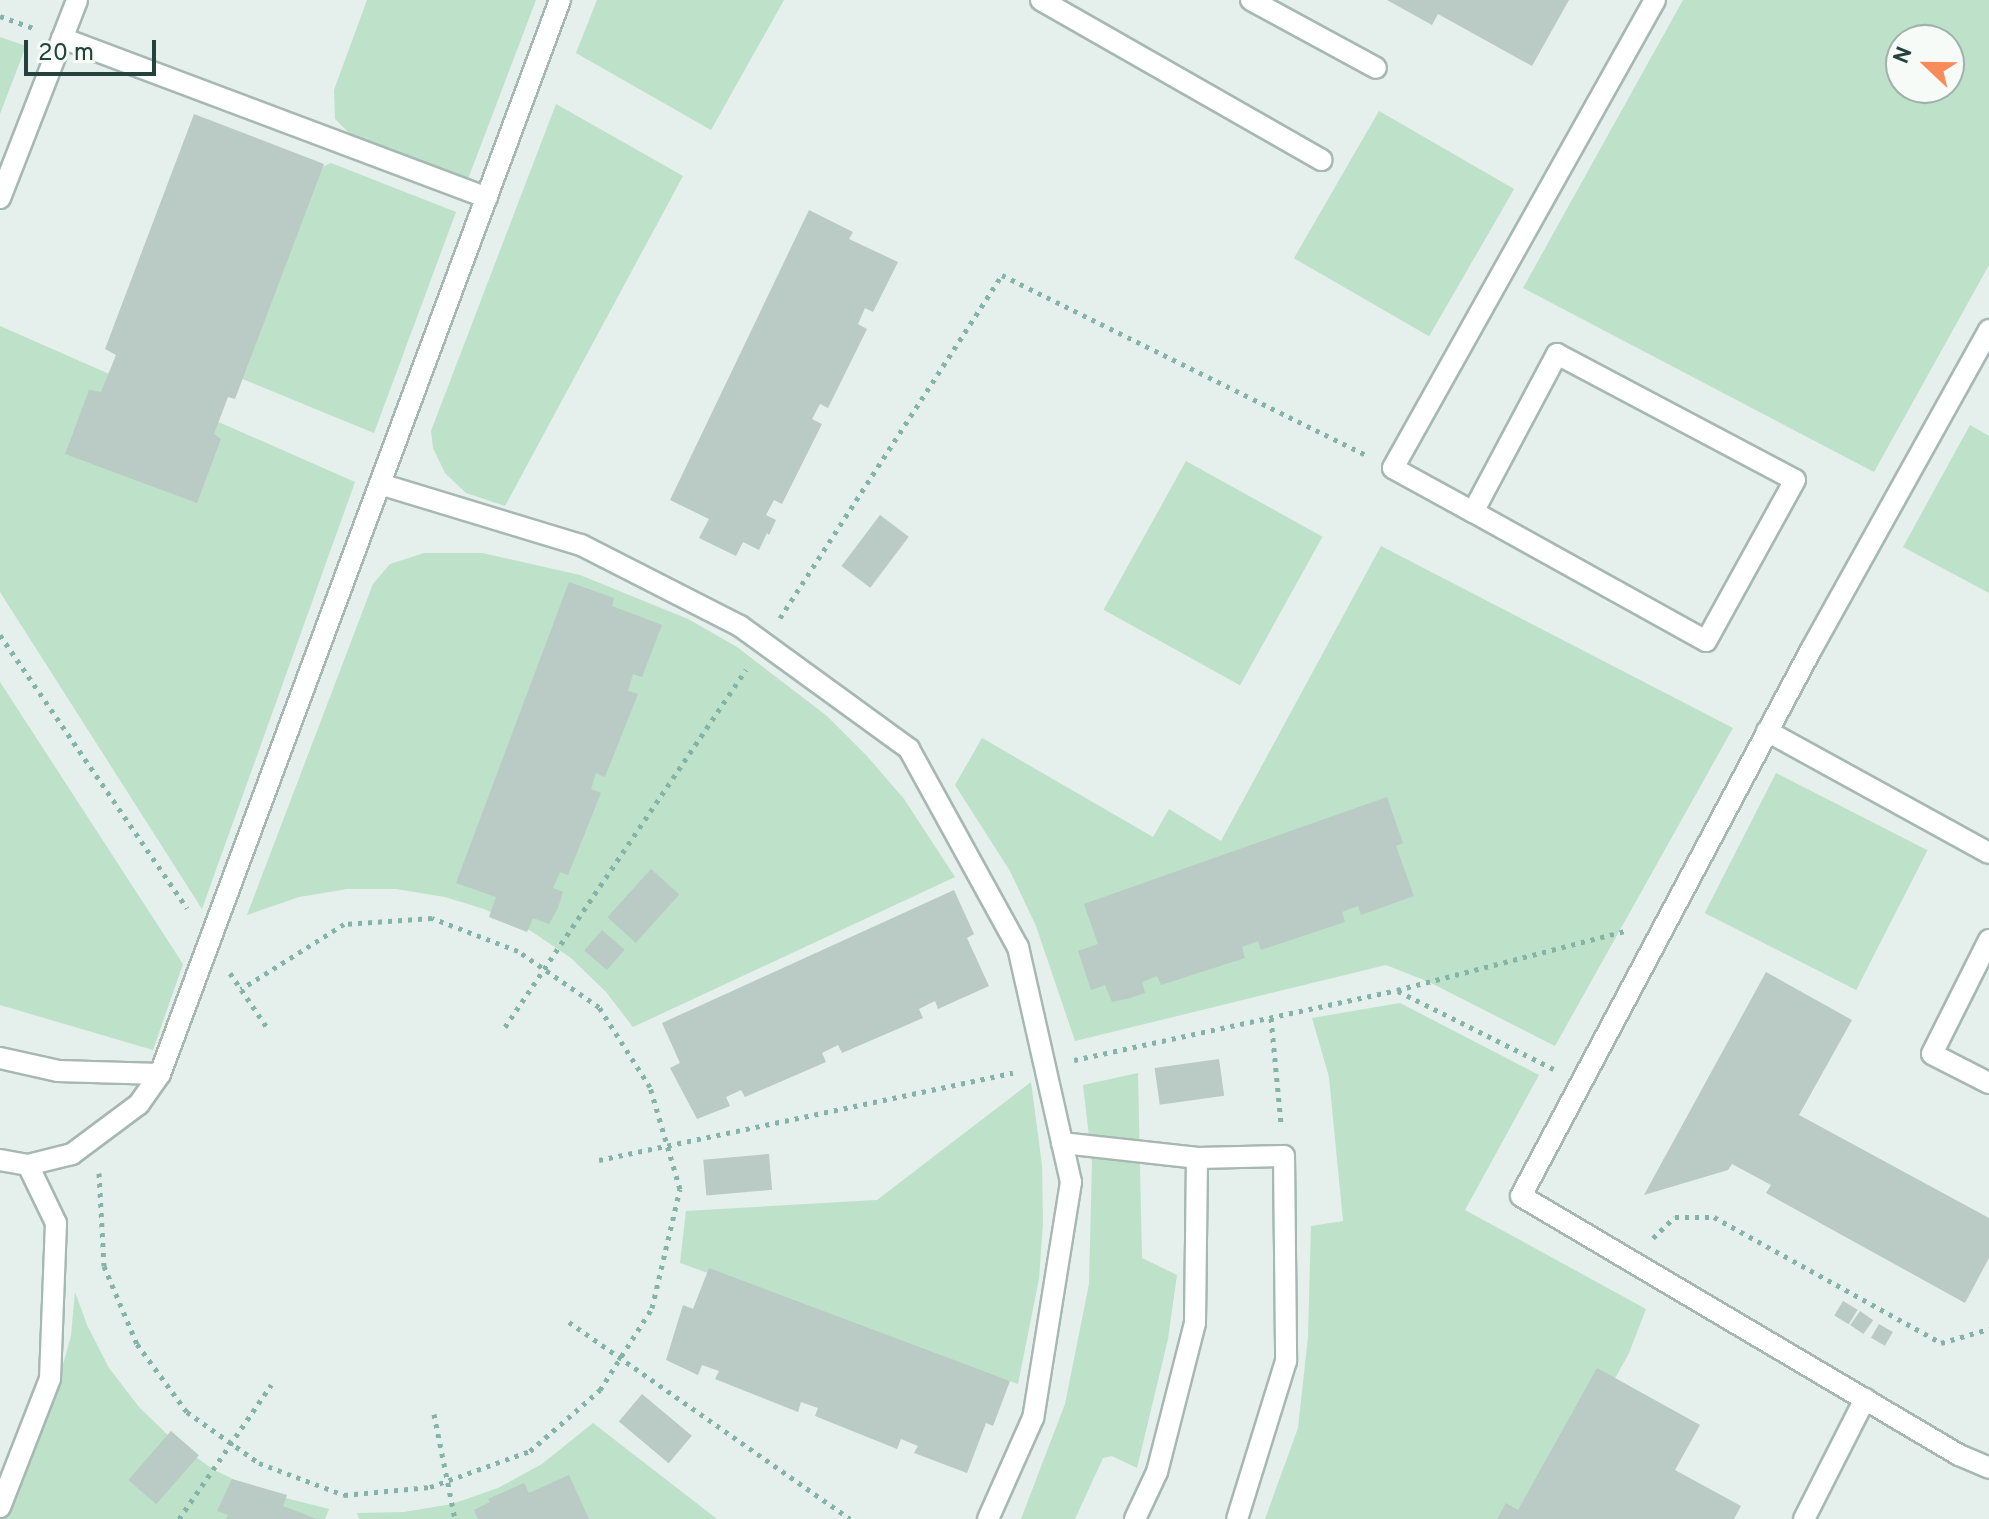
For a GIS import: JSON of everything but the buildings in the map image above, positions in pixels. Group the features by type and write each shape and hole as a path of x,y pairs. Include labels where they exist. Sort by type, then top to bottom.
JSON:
{"lane":[{"path":"0,198 77,0"},
{"path":"0,1160 28,1165 72,1154 139,1104 160,1074 560,0"},
{"path":"1041,0 1322,160"},
{"path":"1251,0 1376,68"},
{"path":"1473,512 1557,354 1795,480 1706,641 1393,468 1655,0"},
{"path":"62,38 487,198"},
{"path":"1989,330 1767,731 1521,1196 1959,1455 1989,1468"},
{"path":"380,484 581,545 740,626 909,749 1018,947 1071,1182 1033,1418 988,1519"},
{"path":"1767,731 1989,853"},
{"path":"1989,940 1932,1054 1989,1083"},
{"path":"0,1058 58,1071 160,1074"},
{"path":"1062,1143 1197,1158 1284,1156 1286,1361 1237,1519"},
{"path":"1135,1519 1157,1472 1195,1323 1197,1158"},
{"path":"0,1507 50,1379 56,1223 28,1165"},
{"path":"1804,1519 1865,1399"}],"path":[{"path":"505,1027 546,971 763,643 1002,275 1393,468"},
{"path":"0,635 268,1029"},
{"path":"97,1136 104,1266 137,1344 187,1412 259,1463 344,1495 430,1487 530,1451 600,1390 652,1308 680,1189 650,1087 599,1007 518,951 432,918 344,924 241,989"},
{"path":"599,1160 1397,990 1667,920"},
{"path":"1397,990 1581,1082"},
{"path":"1271,1017 1284,1156"},
{"path":"1630,1260 1675,1217 1714,1217 1941,1343 1989,1329"},
{"path":"569,1322 622,1356 850,1519"},
{"path":"179,1519 271,1385"},
{"path":"434,1414 455,1519"}],"green space":[{"path":"367,0 536,0 468,179 354,138 335,119 334,90"},
{"path":"597,0 784,0 711,130 576,53"},
{"path":"1683,0 1989,0 1989,265 1874,472 1523,288"},
{"path":"0,37 26,46 0,114"},
{"path":"556,104 683,176 505,506 466,493 445,473 433,448 431,431"},
{"path":"1379,111 1514,189 1429,336 1294,258"},
{"path":"331,163 456,212 374,433 233,375 307,174"},
{"path":"0,326 355,482 202,909 0,592"},
{"path":"1970,425 1989,436 1989,593 1903,547"},
{"path":"1186,461 1322,537 1240,685 1104,610"},
{"path":"1381,546 1733,728 1555,1046 1429,982 1386,965 1075,1041 1036,926 1010,871 955,785 982,738 1153,837 1169,809 1221,841"},
{"path":"424,553 482,553 580,575 688,619 737,647 827,716 867,756 904,799 955,877 633,1027 606,992 571,958 531,931 484,909 445,897 396,889 347,889 299,897 247,915 373,584 390,564"},
{"path":"0,682 183,964 153,1050 0,1005"},
{"path":"1776,773 1927,850 1856,990 1705,913"},
{"path":"1400,1003 1539,1075 1465,1210 1646,1309 1629,1353 1537,1519 1265,1519 1298,1428 1308,1337 1311,1226 1343,1221 1329,1077 1312,1018"},
{"path":"1138,1073 1142,1258 1177,1275 1168,1339 1137,1468 1112,1456 1103,1458 1075,1519 1021,1519 1065,1404 1089,1284 1092,1162 1083,1085"},
{"path":"1031,1082 1042,1165 1043,1222 1039,1279 1018,1384 680,1263 686,1211 877,1200"},
{"path":"75,1292 87,1325 109,1368 139,1407 175,1442 214,1470 258,1491 329,1509 325,1519 2,1519 53,1400 71,1336"},
{"path":"593,1423 717,1519 359,1519 357,1513 404,1512 452,1504 498,1488 542,1464"}]}
